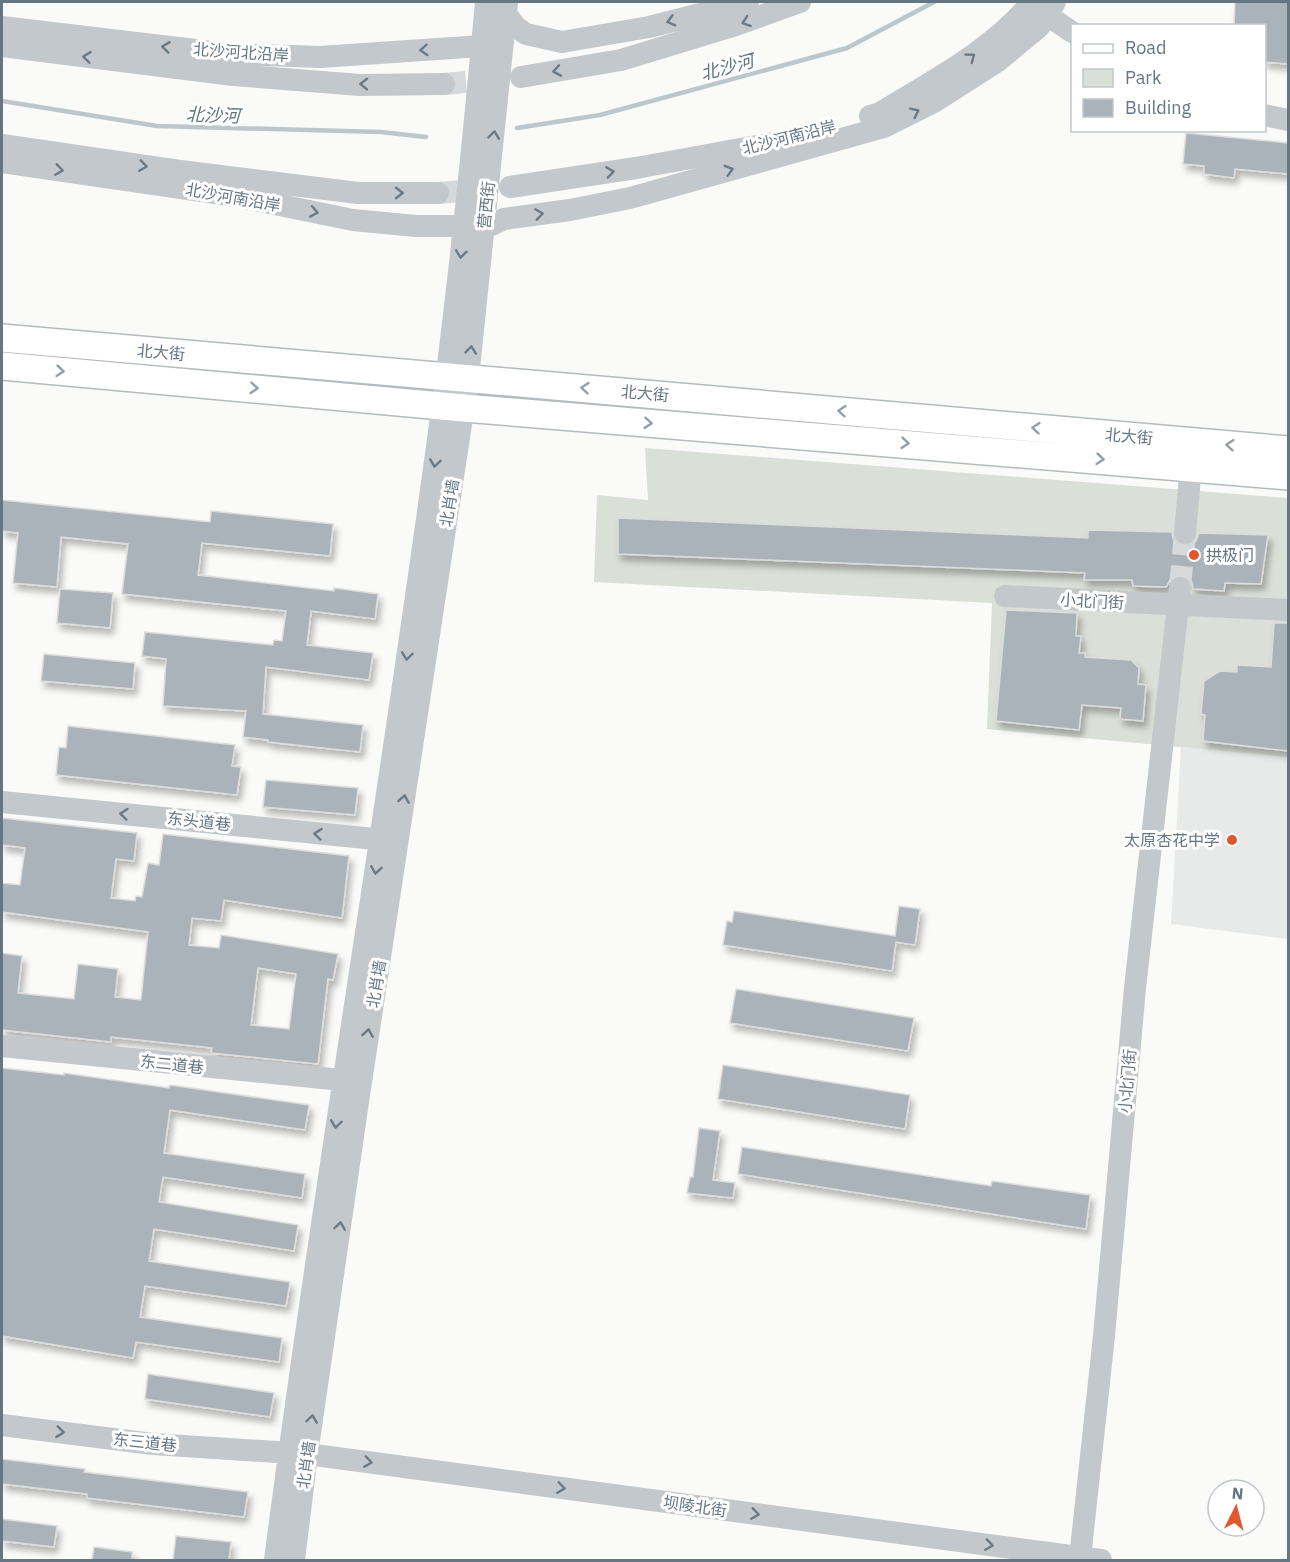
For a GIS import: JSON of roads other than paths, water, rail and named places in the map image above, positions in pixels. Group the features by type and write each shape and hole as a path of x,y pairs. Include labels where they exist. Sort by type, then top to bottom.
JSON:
{"main road":[{"name":"北大街","path":"2,338 1288,450"},
{"path":"2,366 1288,476"}],"street":[{"name":"营西街","path":"486,2 482,46 488,91"},
{"path":"507,8 516,27 526,34 562,42 649,27 748,2"},
{"path":"521,77 621,60 736,25 800,2"},
{"path":"474,227 504,219 570,210 630,198 884,127 934,102 998,61 1039,27 1045,6 1071,31"},
{"name":"北沙河南沿岸","path":"510,187 636,168 789,140 880,113 967,60 1015,21 1045,6"},
{"name":"营西街","path":"454,406 488,91 507,8"},
{"name":"北沙河北沿岸","path":"2,27 229,54 320,57 482,46"},
{"name":"北沙河北沿岸","path":"2,46 233,75 360,85 444,84"},
{"path":"1266,115 1288,120"},
{"name":"北沙河南沿岸","path":"2,145 180,171 358,193 438,193"},
{"name":"北沙河南沿岸","path":"2,162 236,196 353,220 416,226 474,227"},
{"name":"北肖墙","path":"294,1560 298,1453 454,406"},
{"path":"1185,533 1191,466"},
{"name":"小北门街","path":"1005,596 1179,597 1288,610"},
{"name":"小北门街","path":"1091,1559 1105,1325 1136,976 1179,597"},
{"name":"东头道巷","path":"2,802 389,841"},
{"path":"275,1560 298,1453 342,1084 389,841"},
{"name":"东二道巷","path":"2,1046 342,1084"},
{"name":"东二道巷","path":"2,1055 342,1084"},
{"name":"东三道巷","path":"2,1425 153,1444 298,1453"},
{"name":"坝陵北街","path":"298,1453 944,1550 1091,1559"}],"waterway":[{"name":"北沙河","path":"517,128 600,115 847,48 934,2"},
{"name":"北沙河","path":"2,101 157,126 381,132 426,137"}],"tunnel":[{"path":"444,84 499,79"},
{"path":"438,193 487,189"},
{"path":"1180,588 1185,533"}],"place":[{"name":"拱极门","path":"1194,555"},
{"name":"太原杏花中学","path":"1232,840"}]}
